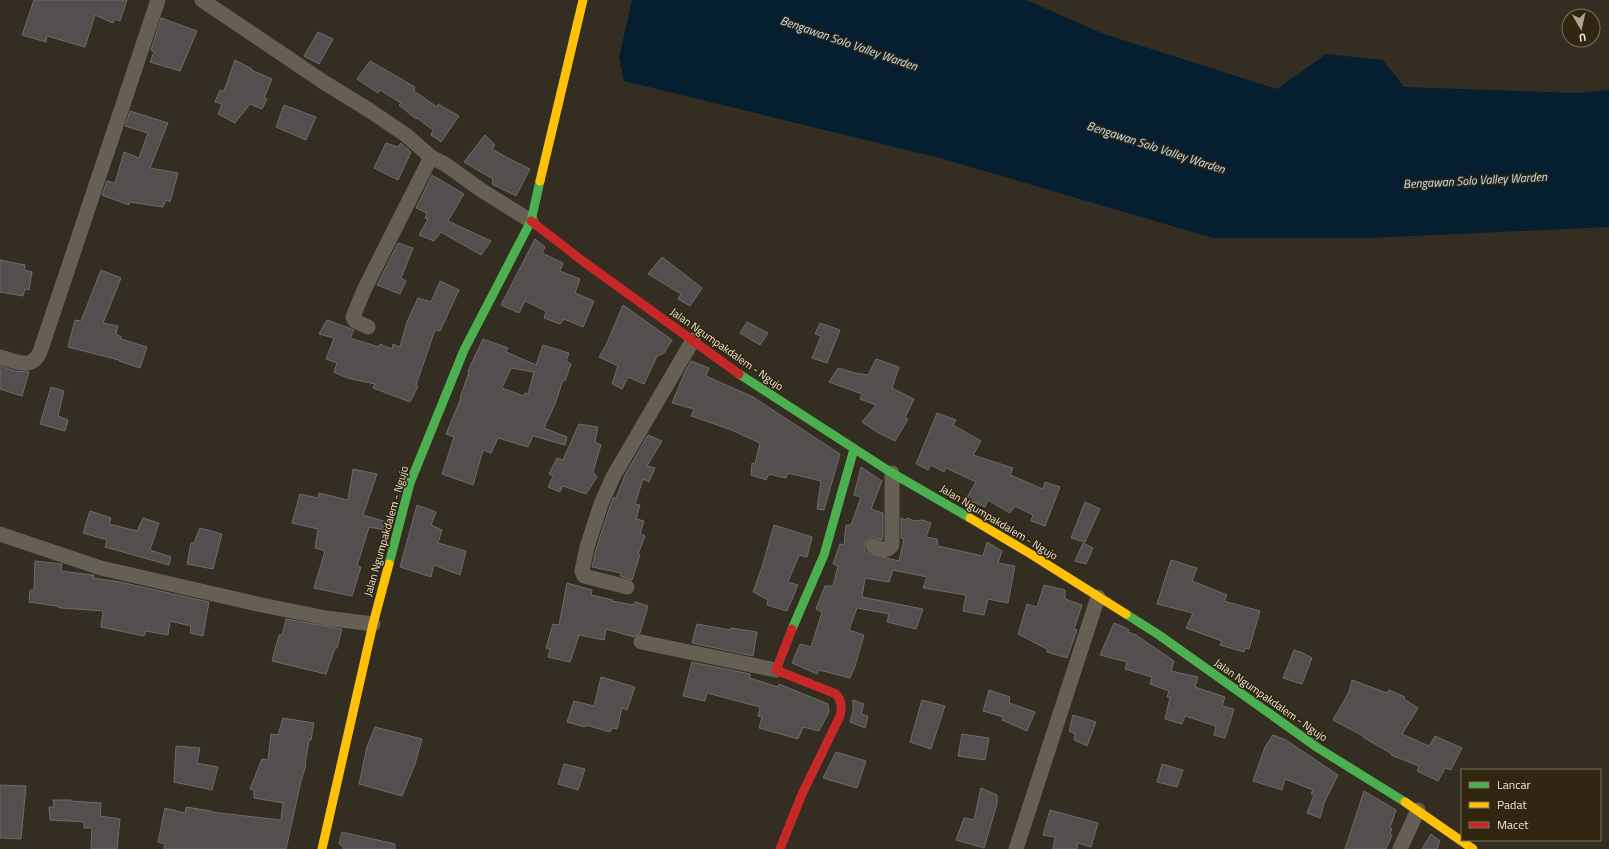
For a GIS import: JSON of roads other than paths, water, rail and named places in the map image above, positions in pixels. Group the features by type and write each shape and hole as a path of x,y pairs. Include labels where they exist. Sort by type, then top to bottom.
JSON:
{"street":[{"path":"0,357 24,364 30,364 37,359 158,0"},
{"path":"202,0 325,83 406,135 431,157 445,164 481,190 531,221 583,0"},
{"path":"368,327 355,321 353,317 364,290 431,157"},
{"name":"Jalan Ngumpakdalem - Ngujo","path":"322,849 374,624 410,483 464,350 531,221 584,262 739,374 892,473 1029,553 1159,635 1318,748 1418,810 1461,840"},
{"path":"627,587 584,576 582,572 587,547 601,504 614,477 693,340"},
{"path":"776,670 824,555 854,449"},
{"path":"873,546 886,550 890,549 892,545 892,473"},
{"path":"0,534 101,568 257,604 326,618 374,624"},
{"path":"1016,849 1098,597"},
{"path":"640,642 776,670 836,694 841,699 842,707 840,716 802,794 780,849"},
{"path":"1400,849 1418,810"},
{"name":"Jalan Ngumpakdalem - Ngujo","path":"1462,841 1473,849"}],"water":[{"name":"Bengawan Solo Valley Warden","path":"632,0 1026,0 1104,34 1277,89 1326,54 1383,60 1404,87 1576,93 1609,90 1609,227 1370,238 1213,238 940,158 624,81 619,58"}]}
